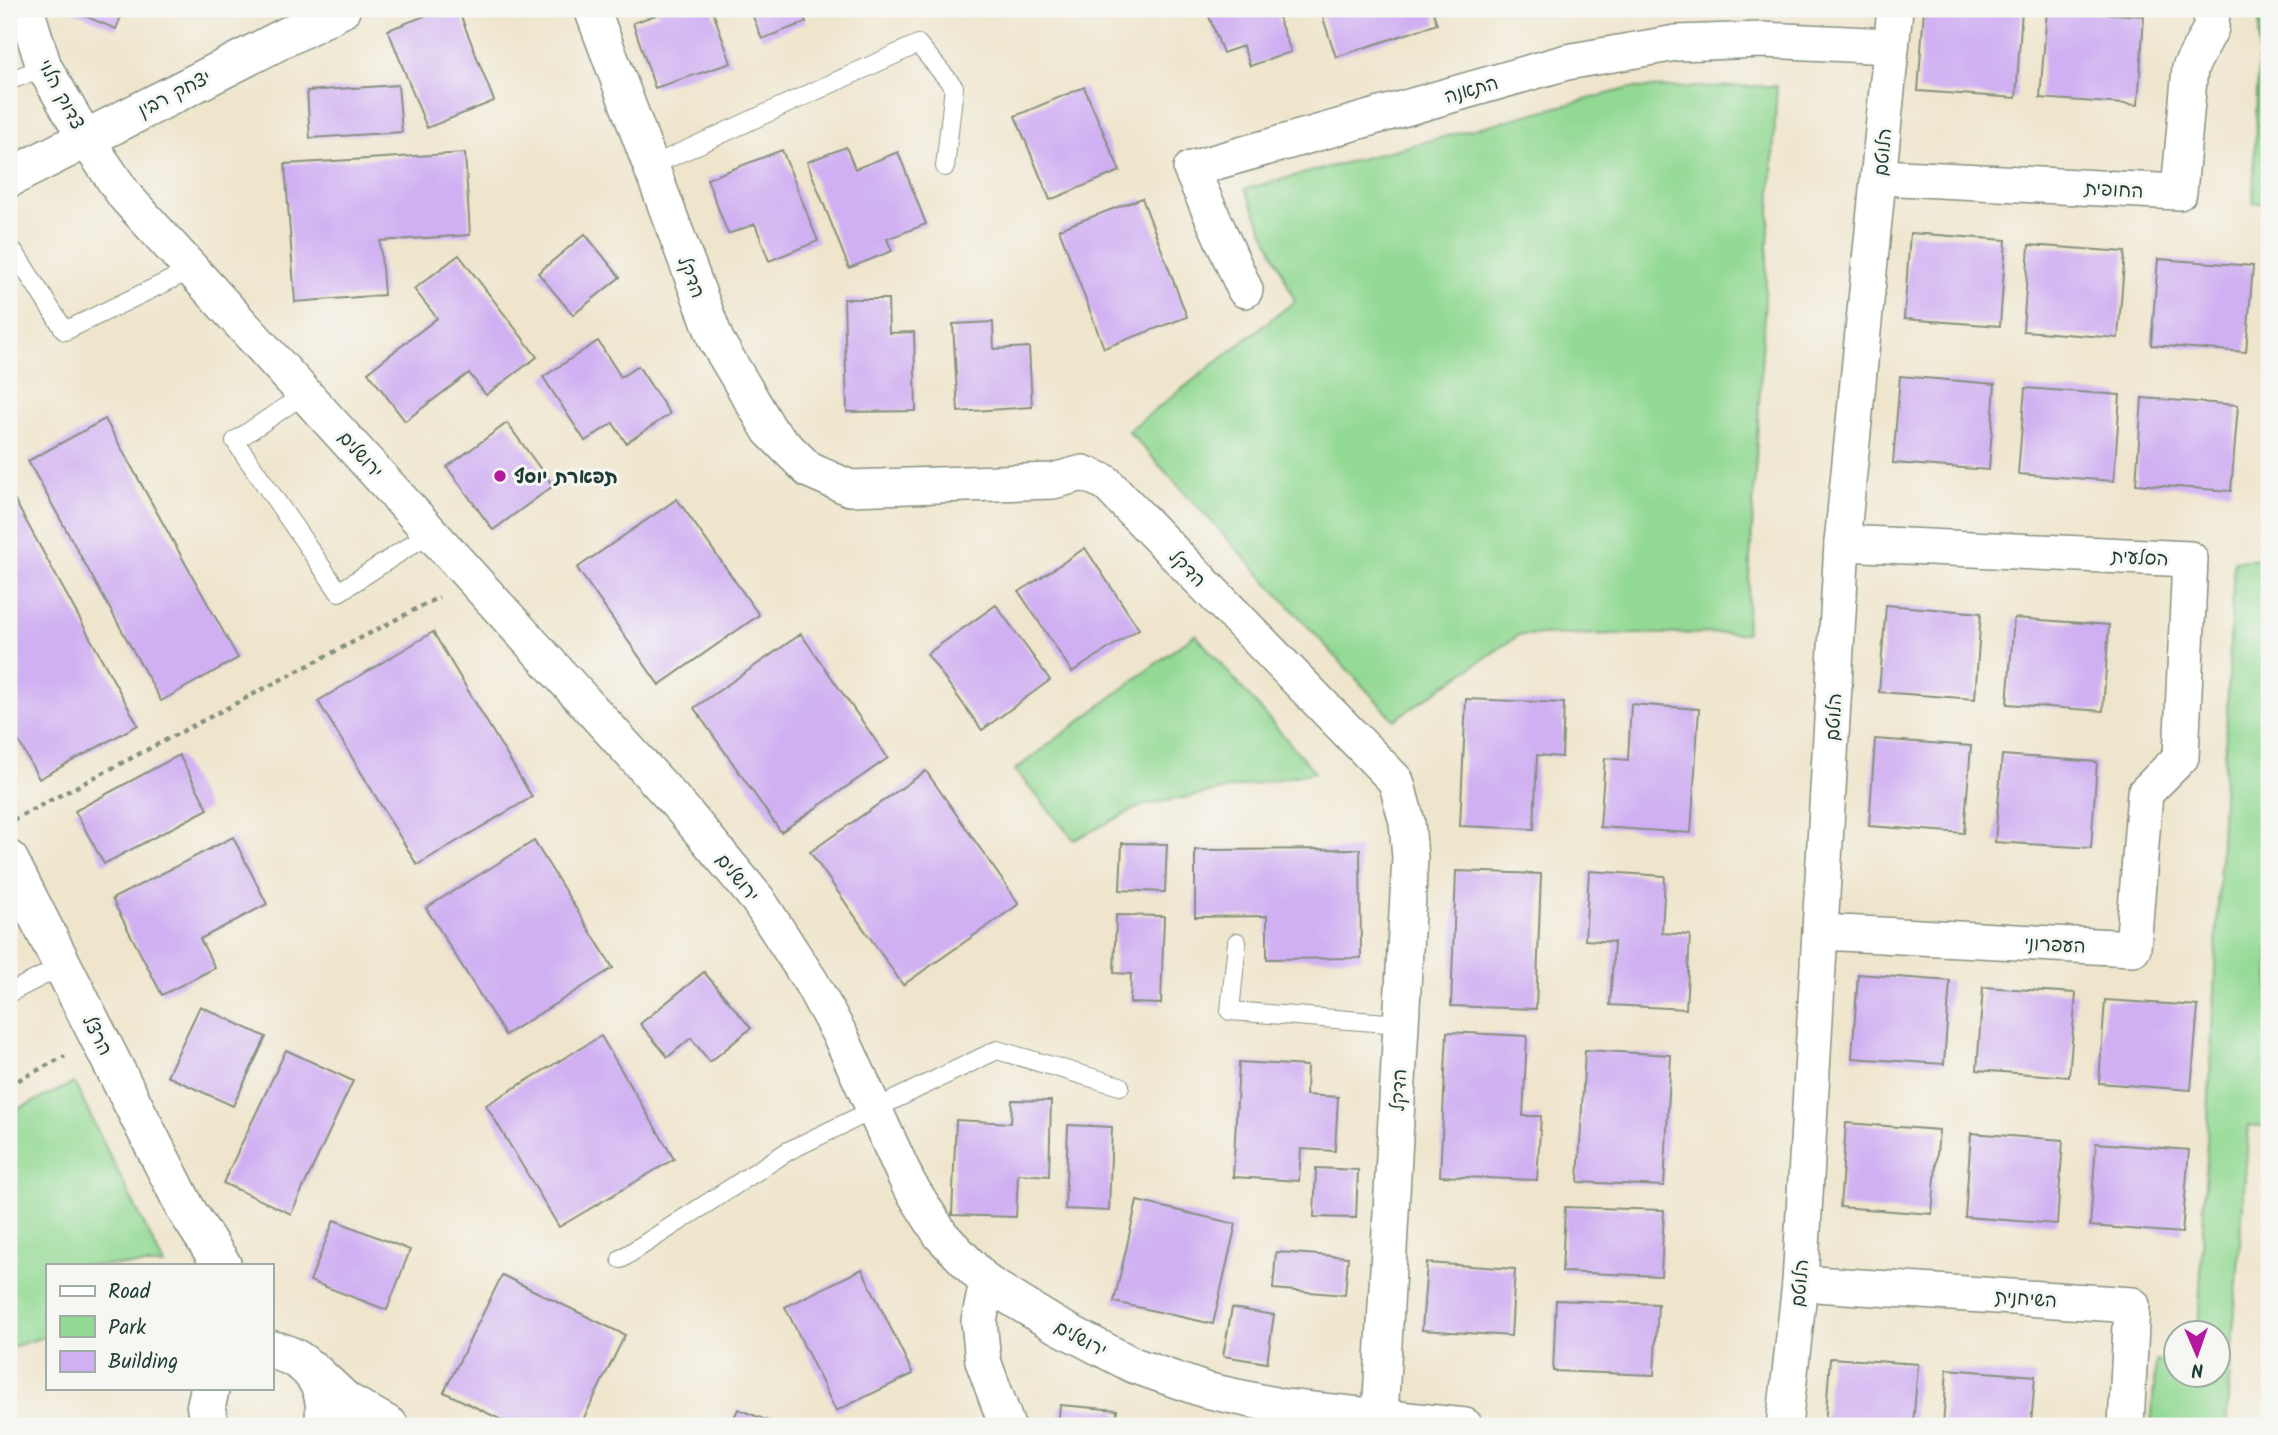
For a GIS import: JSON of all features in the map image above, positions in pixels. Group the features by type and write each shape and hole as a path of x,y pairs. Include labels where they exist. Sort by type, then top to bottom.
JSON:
{"street":[{"name":"צדוק הלוי","path":"26,9 44,66 86,139"},
{"name":"יצחק רבין","path":"9,178 341,9"},
{"name":"הדקל","path":"592,9 716,340 770,432 809,470 850,488 1053,481 1083,473 1105,482 1396,782 1407,822 1410,857 1380,1422"},
{"name":"הלוטם","path":"1784,1426 1800,1283 1842,543 1895,9"},
{"name":"החופית","path":"1880,177 2179,192 2190,68 2211,18"},
{"name":"התאנה","path":"1245,290 1191,169 1567,62 1676,43 1763,40 1890,46"},
{"name":"ירושלים","path":"86,139 125,196 683,810 758,901 811,982 841,1037 908,1183 941,1235 987,1283 1054,1324 1133,1365 1205,1390 1284,1407 1380,1422 1465,1426"},
{"name":"הסלעית","path":"1842,543 2190,559 2181,757 2146,793"},
{"name":"העפרוני","path":"1821,932 2133,948 2146,793"},
{"name":"הרצל","path":"9,860 187,1211 221,1264"},
{"name":"הרצל","path":"187,1211 201,1264"},
{"path":"987,1283 979,1321 983,1361 1007,1426"},
{"name":"השיחנית","path":"1800,1283 2132,1306 2126,1426"},
{"path":"285,1351 320,1383 326,1403 323,1426"},
{"path":"285,1351 345,1401 389,1426"},
{"path":"209,1426 206,1406 210,1390"}],"lane":[{"path":"649,167 918,44 954,86 945,167"},
{"path":"9,81 44,66"},
{"path":"15,253 65,331 193,269"},
{"path":"306,393 235,441 339,592 431,532"},
{"path":"1237,942 1230,1011 1401,1024"},
{"path":"9,993 62,966"},
{"path":"621,1259 788,1151 875,1112 997,1050 1120,1086"}],"path":[{"path":"9,822 474,579"},
{"path":"9,1085 100,1039"}],"green space":[{"path":"2260,9 2269,9 2269,203 2253,203"},
{"path":"1777,86 1746,633 1519,635 1394,720 1128,431 1295,301 1245,189 1630,88"},
{"path":"2269,487 2269,1127 2249,1125 2232,1347 2232,1320 2199,1320 2234,561 2266,559"},
{"path":"1195,634 1315,772 1141,806 1074,840 1015,770"},
{"path":"74,1083 164,1264 46,1264 46,1336 9,1348 9,1113"},
{"path":"2156,1361 2162,1362 2162,1390 2229,1390 2226,1426 2151,1426"}],"building":[{"path":"68,9 124,9 116,29"},
{"path":"443,9 458,9 494,101 427,128 388,30"},
{"path":"657,9 712,9 731,63 655,88 633,23 659,14"},
{"path":"750,9 800,9 806,22 762,39"},
{"path":"1275,9 1291,52 1250,66 1243,46 1223,53 1207,11"},
{"path":"1320,9 1432,9 1437,24 1336,57"},
{"path":"1924,9 2022,10 2016,98 1918,91"},
{"path":"2047,10 2144,16 2138,105 2040,98"},
{"path":"398,85 402,132 310,138 307,91"},
{"path":"1084,87 1120,171 1050,200 1015,116"},
{"path":"846,147 855,169 898,152 926,224 887,239 892,251 849,268 807,162"},
{"path":"782,150 818,241 769,261 755,224 728,234 707,179"},
{"path":"465,153 470,235 380,241 384,295 295,302 285,164"},
{"path":"1142,198 1187,317 1104,348 1059,229"},
{"path":"1910,233 2006,240 2000,326 1904,319"},
{"path":"585,234 620,277 573,315 538,273"},
{"path":"2029,245 2125,252 2118,338 2023,331"},
{"path":"459,255 537,357 486,395 469,373 405,421 368,372 437,318 414,289"},
{"path":"2158,259 2253,266 2246,352 2151,345"},
{"path":"844,299 888,299 889,333 914,332 916,411 847,412"},
{"path":"993,322 994,349 1029,347 1032,407 958,412 953,324"},
{"path":"598,341 621,377 638,366 670,414 626,443 613,423 585,441 543,377"},
{"path":"1900,376 1995,384 1989,470 1893,463"},
{"path":"2025,388 2120,395 2114,481 2018,474"},
{"path":"2142,398 2238,405 2231,491 2136,484"},
{"path":"105,419 238,658 161,701 28,461"},
{"name":"תפארת יוסף","path":"507,423 553,486 493,530 447,467"},
{"path":"9,490 138,725 39,779 9,723"},
{"path":"677,499 759,615 659,685 577,568"},
{"path":"1085,548 1139,629 1072,672 1019,592"},
{"path":"996,605 1050,680 982,730 927,654"},
{"path":"1886,605 1981,613 1975,699 1879,692"},
{"path":"2014,618 2109,625 2103,711 2007,704"},
{"path":"433,632 532,797 417,865 318,701"},
{"path":"801,634 888,758 781,832 694,708"},
{"path":"1466,699 1564,703 1562,757 1537,755 1534,829 1460,826"},
{"path":"1631,704 1699,709 1691,833 1600,827 1605,758 1628,760"},
{"path":"1875,739 1971,746 1964,833 1869,826"},
{"path":"179,755 208,809 104,864 75,811"},
{"path":"2002,755 2097,762 2091,848 1995,842"},
{"path":"926,771 1019,904 903,985 810,852"},
{"path":"233,837 267,904 200,939 215,968 162,995 112,899"},
{"path":"534,841 613,968 505,1035 426,908"},
{"path":"1122,843 1167,844 1165,892 1120,890"},
{"path":"1360,849 1361,958 1267,959 1267,916 1195,917 1195,850"},
{"path":"1456,871 1541,874 1536,1009 1451,1006"},
{"path":"1589,871 1665,876 1662,933 1690,935 1686,1009 1610,1005 1614,942 1585,940"},
{"path":"1116,915 1164,916 1161,1004 1130,1003 1131,974 1114,973"},
{"path":"704,972 751,1028 710,1062 691,1038 668,1057 640,1024"},
{"path":"1858,974 1950,981 1944,1064 1852,1058"},
{"path":"1983,987 2076,993 2069,1077 1977,1070"},
{"path":"2105,1000 2198,1006 2191,1090 2099,1083"},
{"path":"200,1006 266,1037 233,1106 167,1076"},
{"path":"1447,1032 1527,1036 1523,1116 1541,1116 1537,1180 1440,1176"},
{"path":"601,1036 674,1159 559,1227 486,1105"},
{"path":"286,1050 353,1081 291,1214 223,1183"},
{"path":"1585,1050 1671,1055 1664,1186 1578,1182"},
{"path":"1239,1062 1307,1066 1306,1095 1338,1097 1335,1151 1301,1149 1299,1181 1233,1177"},
{"path":"1012,1100 1051,1101 1049,1176 1018,1174 1016,1217 952,1215 956,1120 1011,1123"},
{"path":"1846,1123 1939,1130 1932,1214 1840,1207"},
{"path":"1068,1125 1112,1127 1109,1211 1065,1209"},
{"path":"1971,1133 2063,1140 2057,1224 1965,1217"},
{"path":"2096,1143 2189,1150 2182,1233 2090,1226"},
{"path":"1316,1168 1358,1170 1356,1218 1314,1217"},
{"path":"1137,1201 1236,1224 1213,1324 1114,1302"},
{"path":"1565,1207 1664,1210 1661,1276 1562,1272"},
{"path":"334,1220 410,1250 387,1310 310,1281"},
{"path":"1276,1252 1348,1257 1345,1295 1273,1289"},
{"path":"1427,1263 1515,1269 1511,1336 1422,1330"},
{"path":"862,1269 913,1374 836,1411 785,1307"},
{"path":"502,1275 625,1335 580,1426 514,1426 444,1392"},
{"path":"1556,1300 1658,1304 1654,1375 1553,1371"},
{"path":"1232,1308 1274,1315 1267,1363 1223,1356"},
{"path":"1830,1358 1918,1364 1913,1426 1825,1426"},
{"path":"1947,1369 2035,1376 2031,1426 1943,1426"},
{"path":"1060,1405 1117,1410 1116,1426 1058,1426"},
{"path":"738,1409 781,1426 730,1426"}],"place":[{"name":"תפארת יוסף","path":"500,476"}]}
